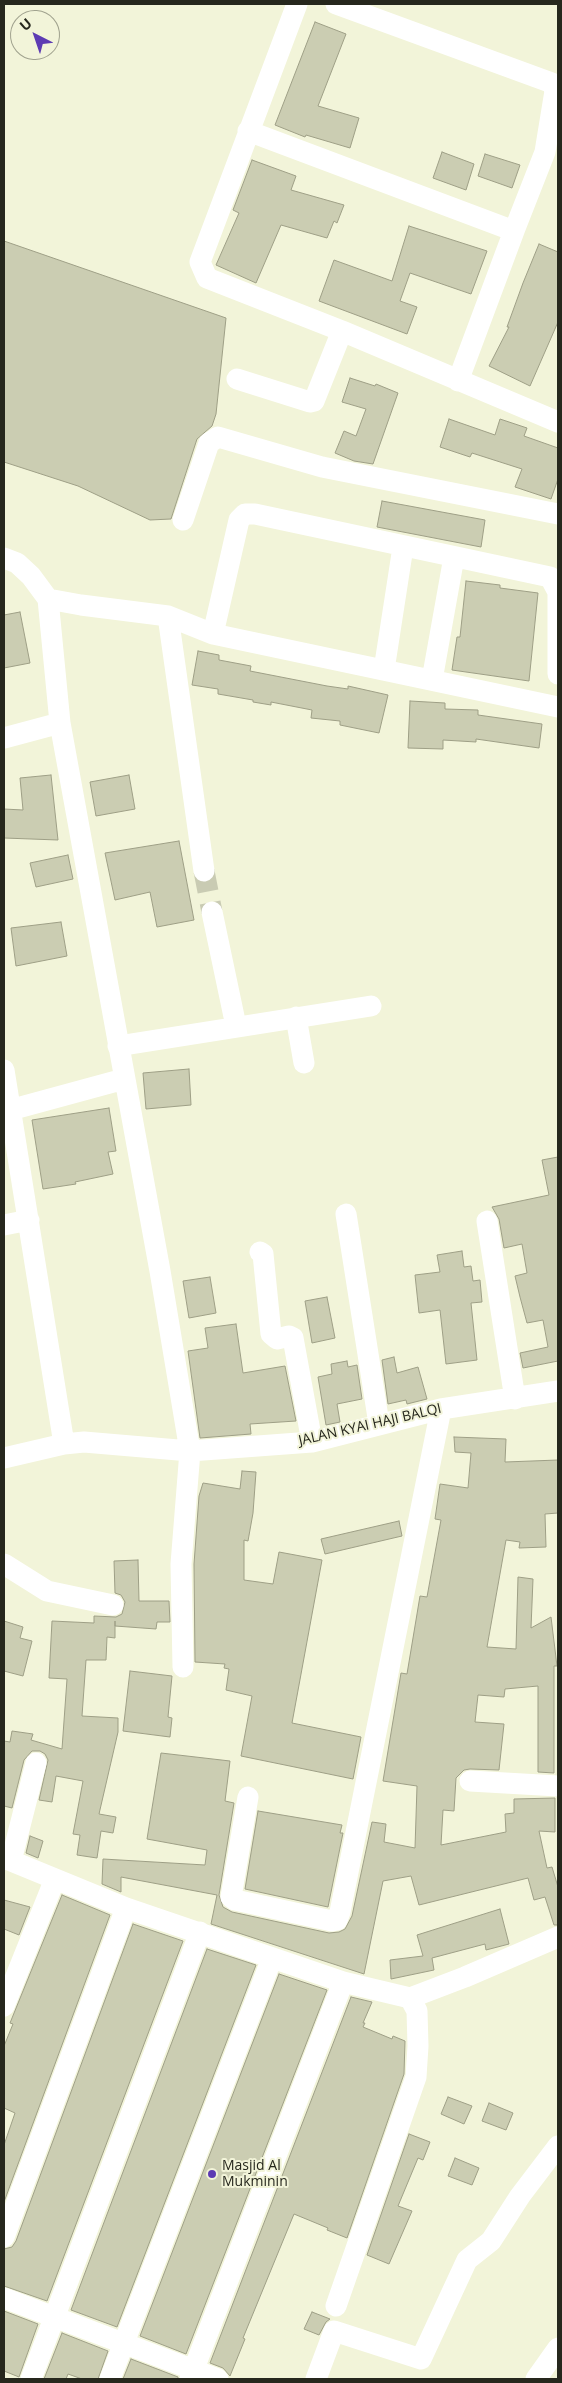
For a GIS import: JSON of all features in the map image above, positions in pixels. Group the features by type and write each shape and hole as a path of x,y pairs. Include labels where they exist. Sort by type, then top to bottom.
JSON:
{"street":[{"path":"297,4 200,262 207,278 342,331 558,422"},
{"path":"336,4 552,83 555,91 544,152 458,381"},
{"path":"248,131 514,231"},
{"path":"237,379 310,402 314,401 342,331"},
{"path":"184,520 209,443 218,438 322,467 558,514"},
{"path":"213,634 239,520 245,514 255,514 550,577 558,592 558,674"},
{"path":"384,670 403,547"},
{"path":"432,680 454,557"},
{"path":"4,558 17,563 32,576 48,599 60,723 160,1271 190,1451 181,1564 182,1667"},
{"path":"48,599 81,606 168,616 213,634 558,707"},
{"path":"168,616 204,871"},
{"path":"4,738 60,723"},
{"path":"212,912 236,1026"},
{"path":"118,1046 371,1006"},
{"path":"296,1017 304,1063"},
{"path":"4,1070 64,1444"},
{"path":"10,1110 124,1079"},
{"path":"346,1214 379,1424"},
{"path":"4,1225 29,1220"},
{"path":"487,1221 515,1399"},
{"path":"260,1252 263,1254 271,1334 273,1338 277,1339 289,1336 293,1338 312,1442"},
{"name":"JALAN KYAI HAJI BALQI","path":"4,1458 64,1444 84,1442 190,1451 312,1442 441,1409 558,1391"},
{"path":"248,1797 231,1897 244,1902 332,1921 337,1920 342,1903 441,1409"},
{"path":"4,1564 47,1591 113,1604"},
{"path":"36,1763 8,1859 126,1908 343,1982 410,1998 450,1984 558,1937"},
{"path":"470,1781 558,1786"},
{"path":"4,2006 55,1879"},
{"path":"4,2237 126,1908"},
{"path":"31,2379 200,1932"},
{"path":"110,2379 272,1958"},
{"path":"192,2375 343,1982"},
{"path":"336,2306 416,2077 418,2046 417,2011 410,1998"},
{"path":"324,2377 334,2331 422,2359 467,2260 491,2241 520,2196 558,2146"},
{"path":"4,2298 124,2345 192,2375 218,2379"},
{"path":"536,2379 558,2348"}],"building":[{"path":"315,22 346,34 318,106 359,118 350,148 306,135 305,137 275,125"},
{"path":"442,152 474,164 466,190 433,178"},
{"path":"485,154 520,165 512,188 478,176"},
{"path":"252,160 296,176 291,190 344,205 337,223 334,221 327,238 281,225 256,283 216,265 239,213 233,210"},
{"path":"409,226 487,251 471,294 410,273 400,301 417,307 407,334 319,301 334,260 392,281"},
{"path":"4,241 226,318 216,414 212,426 197,439 171,519 150,520 78,486 4,462"},
{"path":"539,244 558,252 558,322 530,386 489,366 509,327 507,327"},
{"path":"350,378 375,386 376,384 398,393 373,464 354,461 335,453 344,431 356,436 366,409 342,402"},
{"path":"449,419 495,435 500,419 527,428 524,436 558,448 558,479 551,499 515,487 522,469 472,453 470,457 440,447"},
{"path":"382,501 485,520 481,547 377,527"},
{"path":"466,581 500,585 500,588 538,593 529,681 452,670 457,637 460,637"},
{"path":"20,612 30,663 4,668 4,615"},
{"path":"198,651 219,655 219,660 251,666 250,671 327,686 348,689 348,686 388,695 379,733 340,725 340,721 311,718 312,710 271,702 271,705 253,702 253,700 218,694 218,689 192,685"},
{"path":"410,701 445,703 445,709 478,710 478,715 542,724 539,748 476,739 476,742 443,740 443,749 408,748"},
{"path":"51,775 58,840 4,838 4,809 23,810 20,778"},
{"path":"129,775 135,809 96,816 90,782"},
{"path":"179,841 194,920 157,927 150,892 115,900 105,853"},
{"path":"68,855 73,879 36,887 30,863"},
{"path":"61,922 67,956 16,966 11,928"},
{"path":"189,1069 191,1105 146,1109 143,1073"},
{"path":"109,1108 116,1151 108,1152 113,1174 75,1182 76,1184 43,1189 32,1120"},
{"path":"558,1157 558,1361 523,1368 520,1353 548,1347 543,1320 527,1323 515,1276 527,1273 522,1244 504,1248 499,1219 492,1207 549,1195 542,1160"},
{"path":"462,1251 464,1267 471,1266 473,1281 480,1280 482,1302 471,1303 477,1360 446,1364 440,1310 419,1313 415,1275 440,1272 437,1255"},
{"path":"210,1277 216,1313 189,1318 183,1281"},
{"path":"327,1297 335,1338 312,1343 305,1301"},
{"path":"236,1324 243,1373 285,1366 296,1421 250,1424 251,1434 200,1438 188,1351 208,1348 205,1328"},
{"path":"394,1357 397,1373 418,1367 427,1399 407,1404 406,1400 388,1404 382,1360"},
{"path":"347,1361 348,1367 357,1365 362,1399 337,1404 340,1422 326,1425 318,1377 332,1374 331,1364"},
{"path":"454,1437 506,1439 505,1462 558,1460 558,1513 545,1514 546,1547 519,1548 520,1542 506,1540 487,1647 516,1649 518,1577 533,1579 531,1628 551,1617 557,1666 554,1666 554,1773 538,1772 538,1686 505,1689 504,1697 478,1695 475,1722 504,1724 499,1770 464,1770 456,1778 454,1811 443,1810 441,1845 506,1832 505,1814 514,1813 514,1799 555,1798 555,1832 539,1831 547,1868 552,1867 558,1887 558,1925 554,1925 545,1897 534,1900 528,1878 419,1905 411,1876 383,1881 364,1974 211,1924 217,1895 121,1877 121,1892 102,1884 103,1859 205,1865 207,1850 147,1839 161,1753 230,1761 225,1801 234,1803 219,1895 223,1907 232,1912 329,1933 339,1932 345,1929 352,1916 372,1822 386,1824 384,1842 415,1848 417,1786 383,1781 401,1673 407,1674 420,1596 427,1597 441,1520 435,1519 440,1484 468,1488 471,1453 455,1452"},
{"path":"242,1471 256,1472 253,1513 248,1541 244,1540 244,1580 273,1584 279,1552 322,1560 292,1723 361,1737 353,1779 241,1756 252,1696 226,1690 229,1669 224,1668 225,1664 195,1662 194,1564 199,1496 203,1483 240,1489"},
{"path":"399,1521 402,1536 325,1554 321,1539"},
{"path":"138,1560 139,1601 169,1601 170,1622 157,1622 156,1629 115,1626 115,1638 107,1637 106,1660 86,1660 82,1716 118,1718 118,1732 99,1814 116,1817 113,1833 101,1831 97,1858 77,1855 80,1835 73,1834 83,1781 56,1776 52,1802 39,1800 48,1760 45,1754 40,1751 32,1751 24,1760 12,1808 4,1806 4,1741 10,1742 12,1731 33,1734 31,1740 62,1749 67,1679 49,1678 52,1621 94,1623 94,1616 116,1617 122,1614 125,1602 121,1595 115,1593 114,1561"},
{"path":"4,1621 23,1627 20,1638 32,1641 23,1676 4,1671"},
{"path":"130,1671 172,1676 168,1717 172,1718 170,1737 123,1731"},
{"path":"258,1811 342,1825 340,1833 343,1833 328,1907 245,1889"},
{"path":"30,1836 43,1841 38,1858 26,1853"},
{"path":"62,1895 110,1915 4,2202 4,2145 15,2113 4,2108 4,2046 13,2024 10,2023"},
{"path":"4,1900 30,1907 19,1935 4,1929"},
{"path":"500,1909 509,1944 486,1950 485,1944 432,1958 434,1970 391,1979 390,1960 423,1956 417,1935"},
{"path":"133,1924 183,1941 47,2301 4,2286 4,2249 12,2247 16,2241"},
{"path":"207,1949 256,1965 117,2327 71,2310"},
{"path":"279,1974 327,1990 186,2354 140,2336"},
{"path":"351,1997 372,2002 363,2027 392,2039 393,2036 405,2041 404,2074 347,2238 294,2214 243,2338 245,2339 230,2376 223,2368 210,2363"},
{"path":"448,2097 472,2106 464,2124 441,2114"},
{"path":"489,2103 513,2113 506,2130 482,2121"},
{"path":"409,2134 430,2142 423,2160 418,2158 398,2206 412,2211 389,2264 367,2255"},
{"path":"455,2158 479,2168 472,2185 448,2176"},
{"path":"4,2311 38,2324 19,2377 4,2371"},
{"path":"312,2312 330,2319 326,2322 319,2335 304,2329"},
{"path":"62,2333 108,2351 98,2379 82,2379 68,2374 66,2379 44,2379"},
{"path":"131,2359 178,2377 178,2379 123,2379"}],"tunnel":[{"path":"204,871 212,912"}],"place":[{"name":"Masjid Al Mukminin","path":"212,2174"}]}
